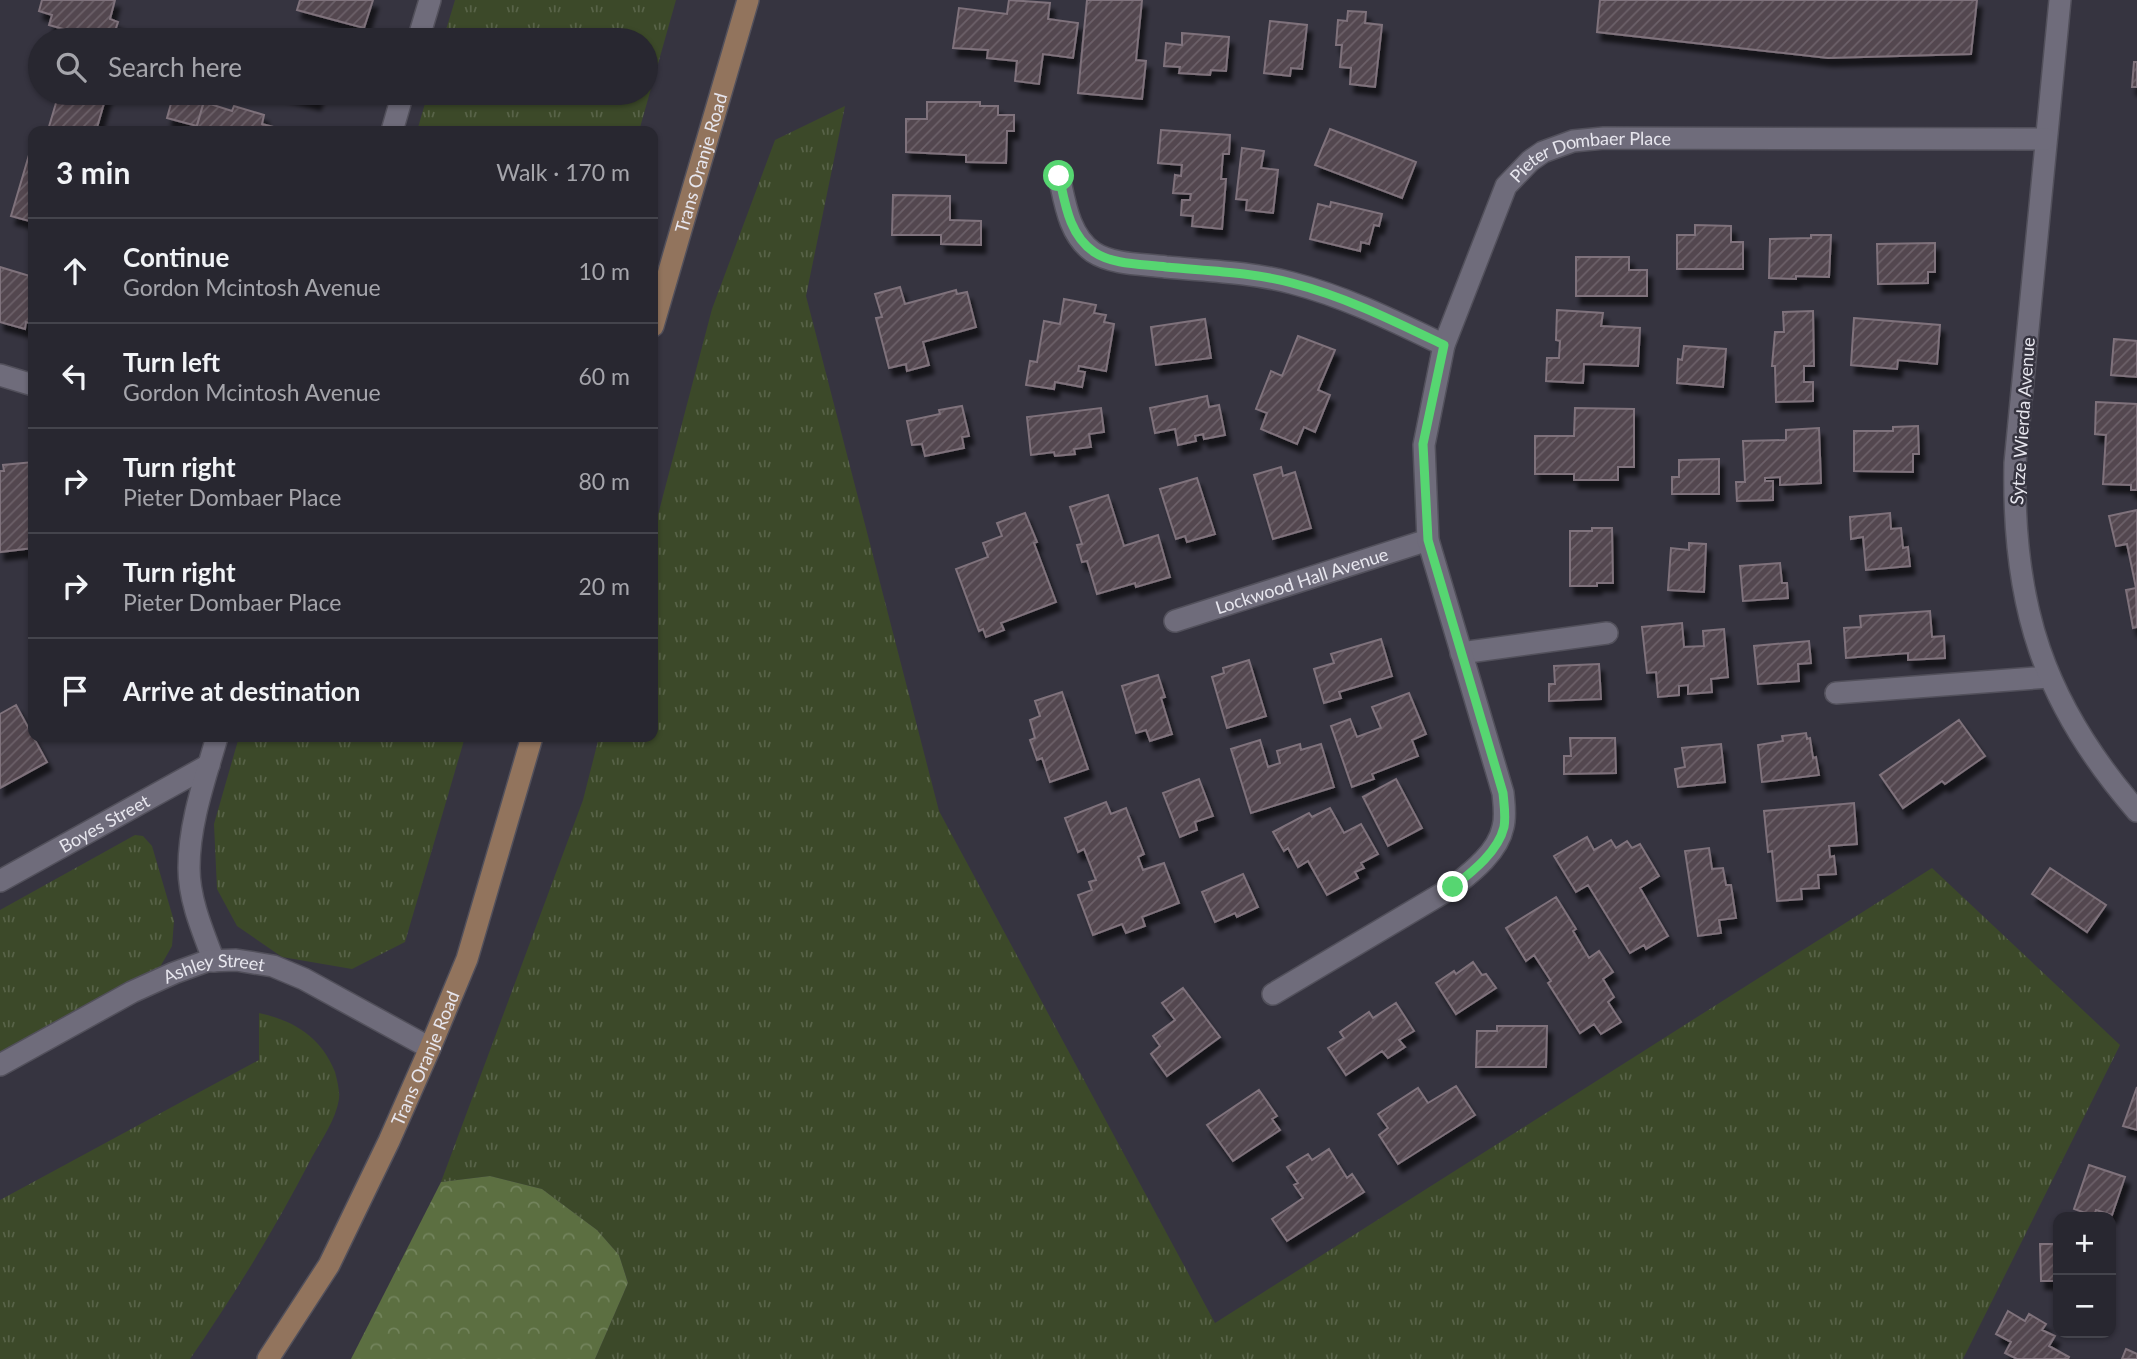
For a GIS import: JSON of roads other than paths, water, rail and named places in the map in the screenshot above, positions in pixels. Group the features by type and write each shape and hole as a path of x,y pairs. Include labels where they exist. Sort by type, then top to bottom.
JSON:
{"main road":[{"name":"Trans Oranje Road","path":"658,309 748,0"},
{"name":"Trans Oranje Road","path":"268,1359 329,1265 430,1048 467,959 532,742"}],"street":[{"path":"422,28 430,0"},
{"name":"Sytze Wierda Avenue","path":"2060,0 2015,463 2014,509 2022,590 2035,640 2049,677 2077,732 2108,778 2137,811"},
{"path":"393,126 400,105"},
{"name":"Pieter Dombaer Place","path":"1273,994 1453,887 1479,866 1493,848 1503,828 1503,793 1428,540 1423,444 1444,345 1506,186 1530,161 1543,152 1573,141 1604,138 2046,139"},
{"path":"1059,176 1070,222 1085,244 1095,253 1123,262 1291,282 1354,302 1444,345"},
{"path":"0,375 28,383"},
{"name":"Lockwood Hall Avenue","path":"1175,621 1428,540"},
{"path":"1461,653 1607,633"},
{"path":"1836,694 2049,677"},
{"path":"214,961 198,920 189,869 195,815 216,742"},
{"name":"Boyes Street","path":"0,881 209,765"},
{"name":"Ashley Street","path":"0,1065 132,992 206,961 236,960 273,966 430,1048"}]}
